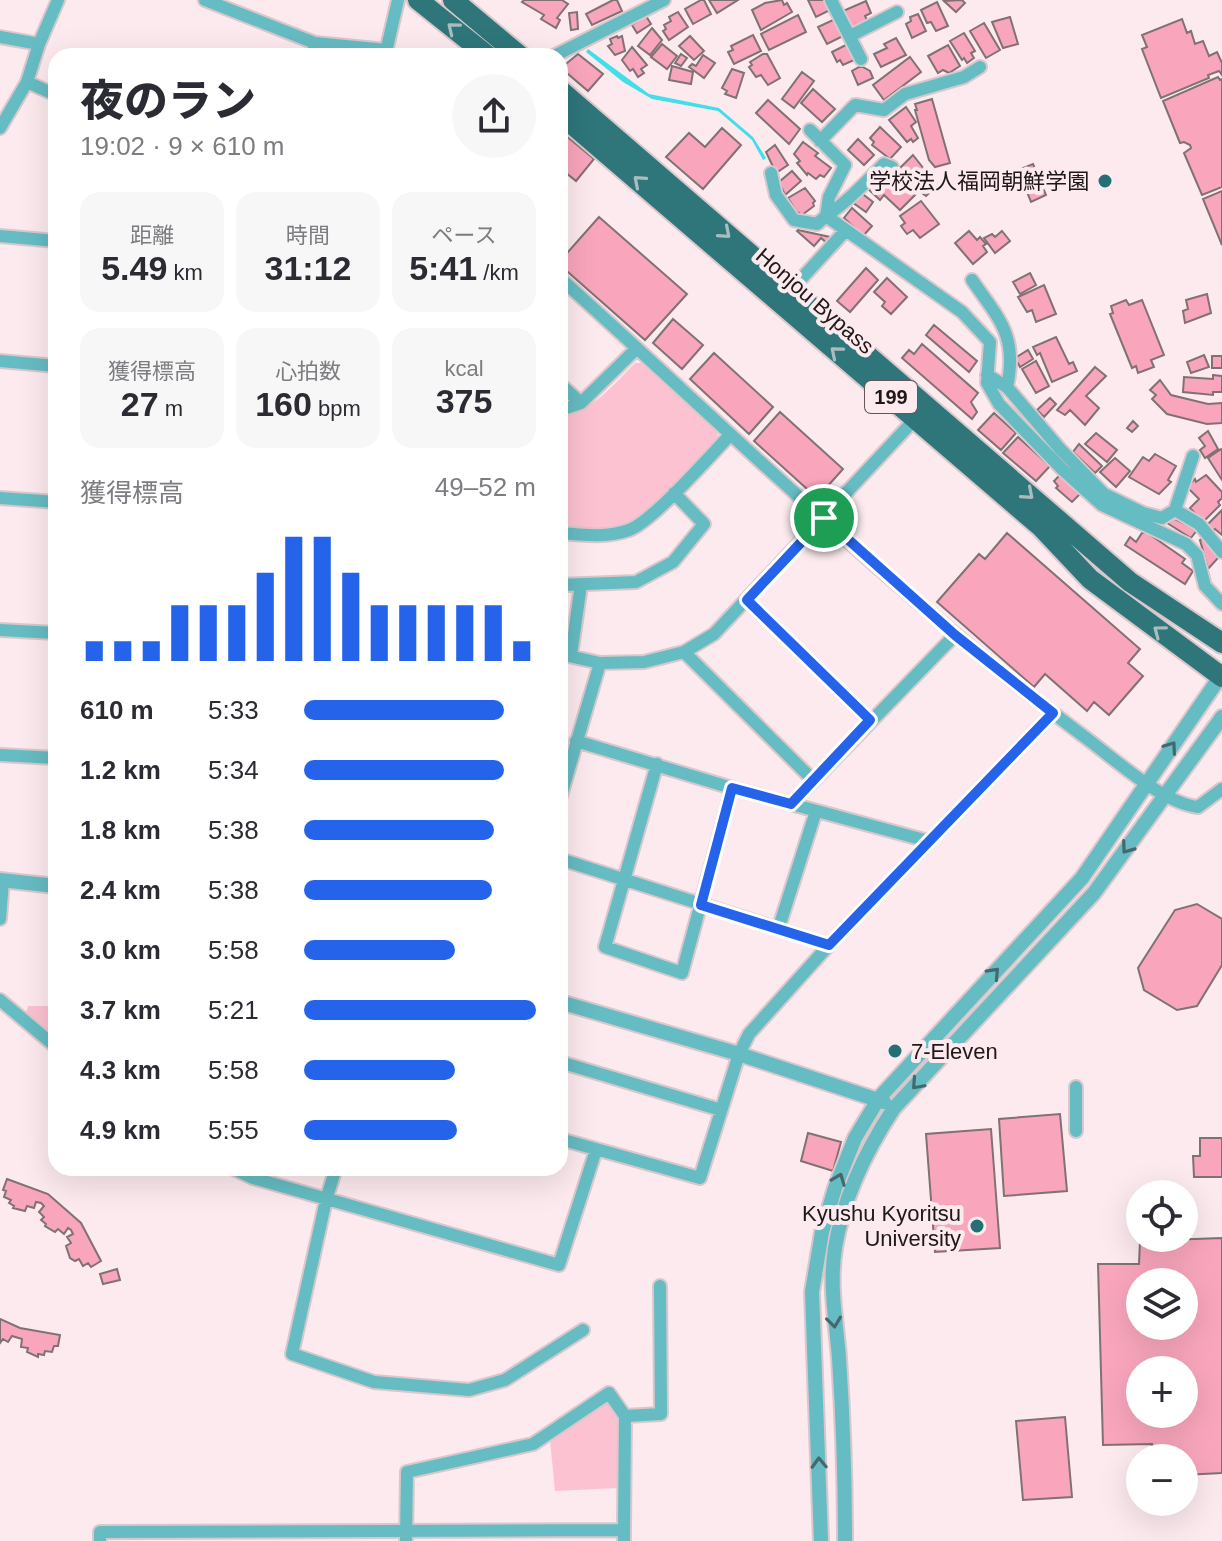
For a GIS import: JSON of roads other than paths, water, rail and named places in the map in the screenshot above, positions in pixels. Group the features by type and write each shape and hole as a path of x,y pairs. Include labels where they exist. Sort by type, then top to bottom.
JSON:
{"highway":[{"path":"418,0 478,48"},
{"path":"453,0 510,48"},
{"name":"Honjou Bypass","path":"568,97 1130,582 1222,643"},
{"name":"Honjou Bypass","path":"568,121 1041,527 1090,579 1221,676"}],"street":[{"path":"0,128 27,82 58,0"},
{"path":"205,0 310,48"},
{"path":"387,48 398,0"},
{"path":"568,49 664,0"},
{"path":"831,0 861,59"},
{"path":"850,36 897,12"},
{"path":"0,37 39,44"},
{"path":"820,141 855,105 884,110 905,94 964,77 980,67"},
{"path":"27,82 48,91"},
{"path":"810,130 845,165 829,197 826,216"},
{"path":"771,173 776,195 794,220 817,224 845,203 884,164 892,167"},
{"path":"826,216 962,312 990,342 987,383 999,404 1102,505 1186,544 1197,555 1205,586 1222,604"},
{"path":"791,290 846,230"},
{"path":"0,236 48,240"},
{"path":"972,280 1005,328 1010,343 1007,387"},
{"path":"568,285 730,435 955,635 1053,713 1146,782 1184,805 1198,807 1222,789"},
{"path":"568,407 581,403 637,348"},
{"path":"0,361 48,365"},
{"path":"987,375 1007,387 1104,494 1143,513 1162,518 1175,510 1193,456"},
{"path":"568,391 581,403"},
{"path":"568,655 600,663 644,662 684,652 714,634 916,418"},
{"path":"568,534 606,536 633,529 674,493 730,435"},
{"path":"568,585 636,582 673,562 704,524 674,493"},
{"path":"0,498 48,501"},
{"path":"1175,510 1199,524 1222,552"},
{"path":"568,646 581,585"},
{"path":"747,600 870,720"},
{"path":"0,630 48,633"},
{"path":"791,804 955,635"},
{"path":"684,652 813,780"},
{"path":"568,770 600,663"},
{"path":"821,1541 812,1292 822,1232 855,1138 879,1098 1082,878 1221,676"},
{"path":"568,1141 700,1178 739,1054 749,1034 829,945 1053,713"},
{"path":"845,1541 838,1356 831,1300 836,1247 847,1205 871,1143 894,1108 1094,893 1222,717"},
{"path":"576,741 732,788 928,841"},
{"path":"0,755 48,758"},
{"path":"657,764 605,947 682,973 732,788"},
{"path":"779,927 816,811"},
{"path":"568,862 829,945"},
{"path":"0,919 2,880 48,885"},
{"path":"0,1000 48,1040"},
{"path":"568,1004 879,1098 894,1108"},
{"path":"568,1064 721,1110"},
{"path":"1076,1087 1076,1131"},
{"path":"249,1176 559,1265 596,1150"},
{"path":"334,1176 292,1354 374,1382 469,1390 505,1380 583,1330"},
{"path":"625,1416 661,1414 660,1286"},
{"path":"100,1541 100,1532 180,1537 624,1536 625,1416 609,1393 533,1444 407,1472 406,1535"}],"water":[{"path":"588,49 649,94 719,108 753,137 766,158 763,160 752,140 718,111 652,99 623,82 586,52"}],"place":[{"name":"学校法人福岡朝鮮学園","path":"1105,181"},
{"name":"7-Eleven","path":"895,1051"},
{"name":"Kyushu Kyoritsu University","path":"977,1226"}]}
